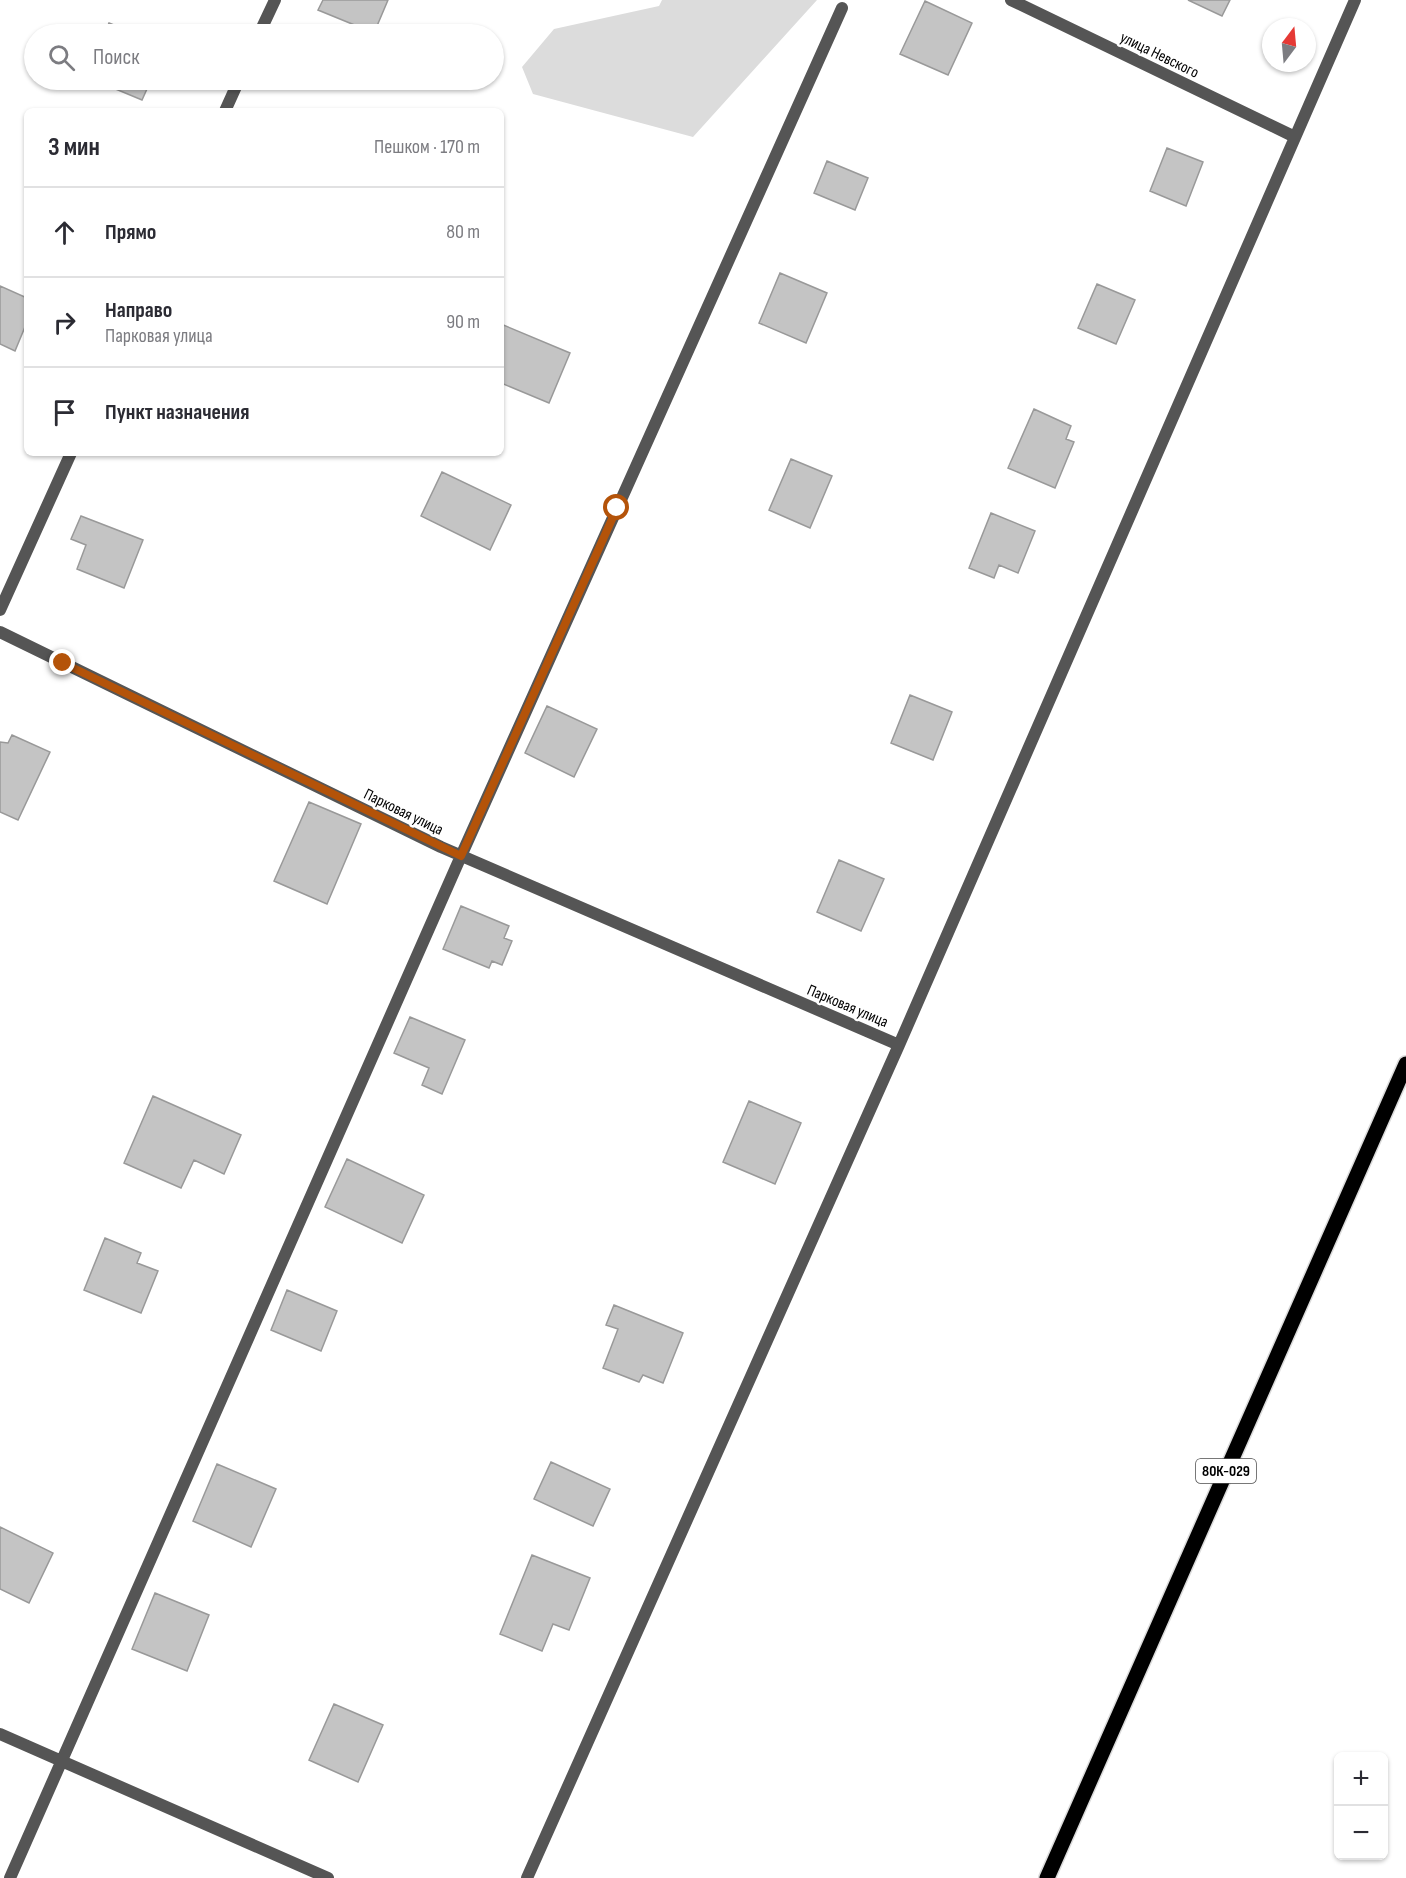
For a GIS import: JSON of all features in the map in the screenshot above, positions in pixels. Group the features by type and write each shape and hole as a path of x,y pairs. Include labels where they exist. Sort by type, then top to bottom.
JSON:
{"main road":[{"name":"80К-029","path":"1047,1878 1406,1064"}],"street":[{"path":"264,24 275,0"},
{"name":"улица Невского","path":"1011,0 1295,137"},
{"path":"527,1878 899,1045 1355,0"},
{"path":"10,1878 461,856 842,8"},
{"path":"226,108 234,90"},
{"path":"0,610 70,456"},
{"name":"Парковая улица","path":"0,632 461,856 899,1045"},
{"path":"0,1734 328,1878"}],"shaded area":[{"path":"662,0 817,0 693,137 533,94 522,67 554,29 659,6"}],"building":[{"path":"323,0 388,0 378,24 352,24 318,10"},
{"path":"1188,0 1230,0 1222,16"},
{"path":"925,1 972,23 948,75 900,54"},
{"path":"118,90 146,90 142,100"},
{"path":"1167,148 1203,162 1186,206 1150,191"},
{"path":"827,161 868,178 855,210 814,193"},
{"path":"780,273 827,293 806,343 759,323"},
{"path":"1097,284 1135,300 1116,344 1078,328"},
{"path":"0,286 24,297 24,329 15,351 0,344"},
{"path":"504,325 570,353 549,403 504,384"},
{"path":"1034,409 1071,426 1066,439 1074,442 1055,488 1008,468"},
{"path":"791,459 832,476 810,528 769,510"},
{"path":"442,472 511,505 490,550 421,516"},
{"path":"991,513 1035,531 1018,573 999,565 994,578 969,568"},
{"path":"81,516 143,540 124,588 77,569 86,545 71,539"},
{"path":"910,695 952,712 933,760 891,743"},
{"path":"547,706 597,729 574,777 525,753"},
{"path":"12,735 50,752 18,820 0,812 0,742 8,743"},
{"path":"309,802 361,824 327,904 274,881"},
{"path":"839,860 884,879 861,931 817,912"},
{"path":"461,906 509,926 504,938 512,941 502,965 492,961 489,968 443,949"},
{"path":"410,1017 465,1040 442,1094 422,1085 429,1068 394,1053"},
{"path":"153,1096 241,1135 224,1174 194,1160 181,1188 124,1163"},
{"path":"749,1101 801,1123 775,1184 723,1162"},
{"path":"347,1159 424,1195 402,1243 325,1207"},
{"path":"105,1238 141,1253 137,1263 158,1271 141,1313 84,1290"},
{"path":"287,1290 337,1311 321,1351 271,1330"},
{"path":"614,1305 683,1333 663,1383 643,1375 639,1382 603,1368 618,1329 606,1325"},
{"path":"551,1462 610,1489 593,1526 534,1499"},
{"path":"217,1464 276,1489 251,1547 193,1521"},
{"path":"0,1527 53,1553 29,1603 0,1589"},
{"path":"532,1555 590,1578 569,1630 553,1624 542,1651 500,1634"},
{"path":"155,1593 209,1615 187,1671 132,1649"},
{"path":"334,1704 383,1725 358,1782 309,1760"}],"route":[{"path":"63,663 461,856 617,508"}]}
